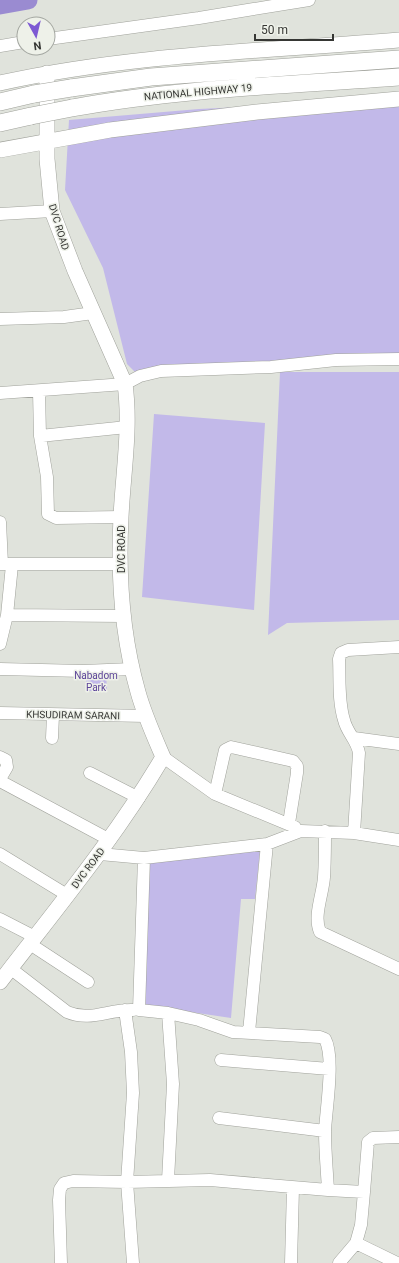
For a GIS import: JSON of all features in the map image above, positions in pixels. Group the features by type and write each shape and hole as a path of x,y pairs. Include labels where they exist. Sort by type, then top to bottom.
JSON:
{"highway":[{"path":"0,102 34,94 151,76 399,59"},
{"name":"NATIONAL HIGHWAY 19","path":"0,123 121,99 184,92 399,77"}],"main road":[{"path":"0,84 47,73 111,64 399,40"},
{"name":"DVC ROAD","path":"0,982 100,854 139,798 163,757 146,716 132,669 124,616 120,564 121,517 127,427 127,400 125,384 64,246 52,211 48,186 47,73"},
{"path":"0,150 110,130 249,113 399,99"}],"street":[{"path":"56,38 199,18 309,0"},
{"path":"0,46 16,43"},
{"path":"0,214 52,211"},
{"path":"0,319 64,317 93,313"},
{"path":"0,393 125,384 140,376 161,371 253,368 336,360 399,359"},
{"path":"39,391 40,436 47,477 48,514 56,518 121,517"},
{"path":"40,436 127,427"},
{"path":"0,522 5,564 7,614 0,644"},
{"path":"5,564 120,564"},
{"path":"7,614 124,616"},
{"path":"354,832 360,753 358,744 347,730 343,719 339,659 342,653 348,650 399,647"},
{"path":"0,669 86,671 132,669"},
{"name":"KHSUDIRAM SARANI","path":"0,714 146,716"},
{"path":"52,715 52,738"},
{"path":"354,738 399,744"},
{"path":"215,794 227,747 293,762 297,766 297,773 289,823"},
{"path":"0,757 6,760 7,766 0,780 110,840"},
{"path":"163,757 215,794 289,823 301,831"},
{"path":"90,772 139,798"},
{"path":"100,854 144,858 267,844 301,831 354,832 399,840"},
{"path":"324,831 324,879 317,919 317,926 320,932 399,968"},
{"path":"249,1032 267,844"},
{"path":"0,854 67,895"},
{"path":"139,1010 144,858"},
{"path":"0,919 32,940 88,982"},
{"path":"10,968 67,1012 78,1016 90,1017 126,1010 139,1010 168,1013 199,1020 233,1032 320,1037 325,1039 327,1043 329,1069 325,1131 328,1190"},
{"path":"126,1010 131,1052 133,1093 127,1182 133,1263"},
{"path":"168,1013 173,1084 168,1180"},
{"path":"221,1060 329,1069"},
{"path":"219,1118 325,1131"},
{"path":"339,1263 356,1243 361,1225 368,1142 373,1138 399,1137"},
{"path":"61,1263 59,1200 60,1189 64,1183 73,1181 127,1182 210,1180 293,1188 364,1192"},
{"path":"291,1263 293,1188"},
{"path":"356,1243 397,1263"}],"green space":[{"path":"399,99 399,356 139,376 127,364 103,268 65,190 69,120 199,109"},
{"path":"280,372 399,372 399,620 287,623 268,635"},
{"path":"154,414 265,423 254,610 142,597"},
{"name":"Nabadom Park","path":"86,671 106,671 107,691 86,691"},
{"path":"260,851 255,899 241,899 231,1018 144,1005 149,862"}],"waterway":[{"path":"0,5 28,0"}]}
